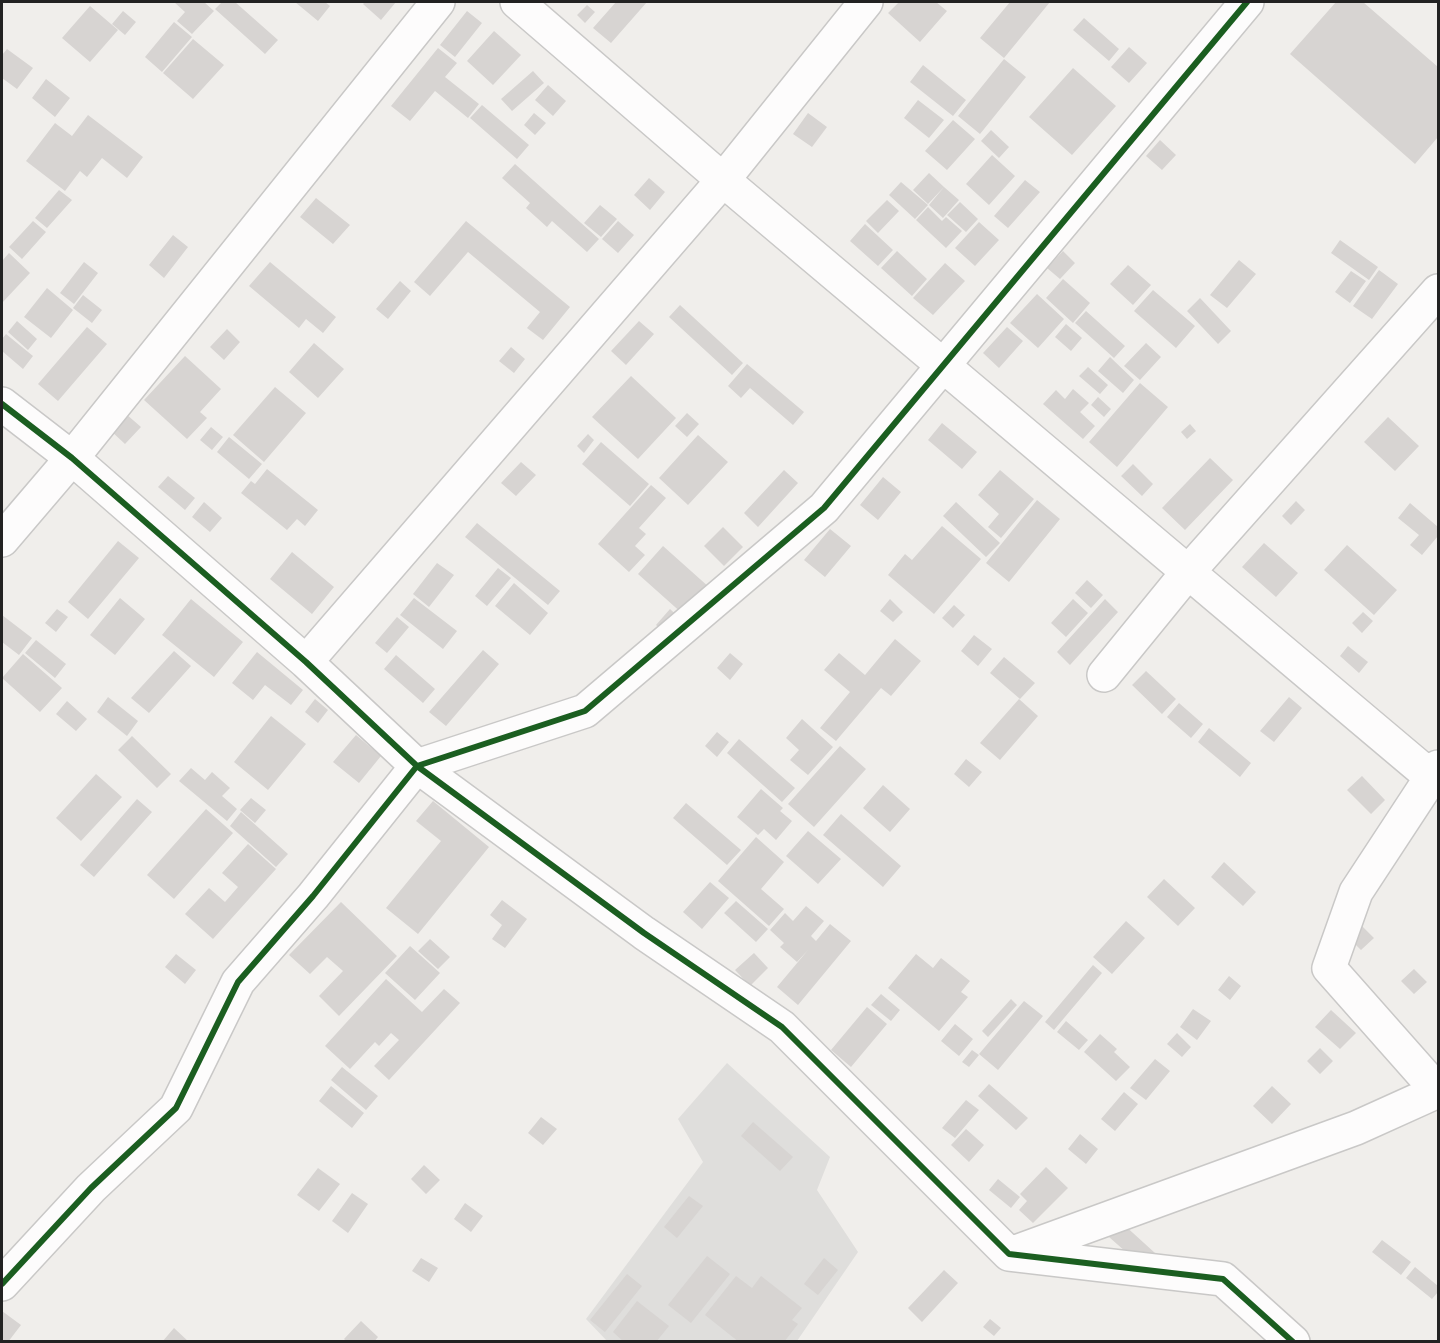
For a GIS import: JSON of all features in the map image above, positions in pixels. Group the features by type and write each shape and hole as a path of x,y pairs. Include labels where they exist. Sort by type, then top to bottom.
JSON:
{"street":[{"path":"2,540 72,458 438,2"},
{"path":"517,2 723,180 1188,572 1434,771 1356,892 1329,968 1438,1091 1356,1128 1009,1254"},
{"path":"306,662 723,180 866,2"},
{"path":"2,1284 91,1188 176,1108 238,982 313,896 417,766 585,711 824,508 1247,2"},
{"path":"1104,675 1188,572 1438,291"},
{"path":"2,404 72,458 306,662 417,766 644,933 782,1027 1009,1254 1223,1279 1293,1341"}],"shaded area":[{"path":"727,1063 830,1157 817,1190 858,1252 797,1341 607,1341 586,1319 703,1162 678,1119"}],"building":[{"path":"174,2 204,2 214,11 192,34 177,21 185,12"},
{"path":"222,2 235,2 278,40 265,54 215,9"},
{"path":"295,2 325,2 330,6 318,21"},
{"path":"365,2 396,2 381,20 363,4"},
{"path":"616,2 647,2 611,43 593,28"},
{"path":"899,2 936,2 947,11 920,42 888,13"},
{"path":"1010,2 1050,2 1004,58 980,38"},
{"path":"1336,2 1363,2 1438,67 1438,137 1415,164 1290,54"},
{"path":"587,5 595,12 585,23 577,15"},
{"path":"90,6 118,30 90,62 62,38"},
{"path":"123,11 136,22 125,35 112,24"},
{"path":"467,11 482,23 455,57 440,45"},
{"path":"1084,18 1119,49 1109,61 1073,30"},
{"path":"174,22 192,37 162,72 145,57"},
{"path":"494,31 521,55 493,85 467,61"},
{"path":"193,39 224,65 193,99 163,73"},
{"path":"1129,47 1147,63 1129,83 1111,67"},
{"path":"438,48 457,63 445,77 479,104 468,118 435,91 410,121 391,106"},
{"path":"7,49 33,68 17,89 2,78 2,55"},
{"path":"1004,59 1026,77 980,134 958,116"},
{"path":"923,65 966,100 953,116 910,82"},
{"path":"1073,68 1116,106 1072,155 1029,117"},
{"path":"533,71 544,83 512,111 501,99"},
{"path":"46,79 70,98 55,117 32,98"},
{"path":"548,85 566,101 553,116 535,100"},
{"path":"918,100 944,120 929,138 904,118"},
{"path":"482,105 529,145 517,159 470,118"},
{"path":"534,113 546,123 535,135 524,125"},
{"path":"808,113 827,127 812,147 793,134"},
{"path":"88,115 143,157 127,178 102,158 87,177 80,171 65,191 26,161 55,123 72,136"},
{"path":"953,120 975,139 947,170 925,151"},
{"path":"991,130 1009,147 999,158 981,141"},
{"path":"1160,140 1176,155 1162,170 1146,156"},
{"path":"992,155 1015,176 989,205 966,184"},
{"path":"515,164 599,239 587,252 552,221 547,227 526,208 530,203 502,178"},
{"path":"929,173 944,187 928,204 913,190"},
{"path":"649,178 665,192 650,210 634,195"},
{"path":"1025,180 1040,192 1008,228 994,216"},
{"path":"901,182 928,205 915,219 889,195"},
{"path":"944,187 959,200 943,218 929,205"},
{"path":"59,190 72,200 47,228 35,218"},
{"path":"316,198 350,225 333,244 300,217"},
{"path":"887,200 899,211 878,233 866,221"},
{"path":"960,202 978,219 966,232 947,215"},
{"path":"600,205 617,219 601,237 584,223"},
{"path":"928,207 942,221 946,217 962,231 946,248 916,220"},
{"path":"33,221 46,232 22,259 9,247"},
{"path":"466,221 570,307 543,340 527,328 540,312 468,252 430,296 414,282"},
{"path":"618,221 634,235 618,253 602,239"},
{"path":"979,222 999,240 975,266 955,248"},
{"path":"865,224 893,250 878,266 850,241"},
{"path":"173,235 188,247 164,278 149,265"},
{"path":"1340,240 1378,267 1369,280 1331,253"},
{"path":"897,251 927,279 912,296 881,268"},
{"path":"1063,251 1075,263 1060,279 1047,268"},
{"path":"9,253 30,273 2,303 2,261"},
{"path":"1239,260 1256,274 1227,308 1210,295"},
{"path":"84,262 98,273 74,304 60,293"},
{"path":"270,262 336,317 323,333 306,319 299,328 249,286"},
{"path":"945,263 965,281 933,315 913,298"},
{"path":"1128,265 1151,285 1133,305 1110,284"},
{"path":"1379,270 1398,284 1372,319 1353,306"},
{"path":"1351,271 1366,281 1350,303 1335,292"},
{"path":"1063,279 1090,303 1073,323 1046,298"},
{"path":"400,281 411,291 388,319 376,309"},
{"path":"47,288 73,310 51,338 24,317"},
{"path":"1153,290 1195,326 1176,348 1134,311"},
{"path":"1037,294 1064,319 1038,348 1010,323"},
{"path":"83,295 102,310 92,323 73,308"},
{"path":"1200,298 1231,331 1218,344 1187,311"},
{"path":"680,305 743,363 732,375 669,317"},
{"path":"1086,311 1125,346 1114,358 1075,323"},
{"path":"17,321 37,339 28,350 8,332"},
{"path":"639,321 654,334 626,365 611,351"},
{"path":"1066,324 1082,338 1071,351 1055,337"},
{"path":"87,327 107,344 58,401 38,384"},
{"path":"1007,327 1023,341 999,368 983,353"},
{"path":"227,329 240,342 224,360 210,347"},
{"path":"6,334 33,356 23,369 2,351 2,339"},
{"path":"314,343 344,369 318,398 289,372"},
{"path":"1146,343 1161,357 1140,380 1124,366"},
{"path":"511,347 525,359 514,373 499,361"},
{"path":"185,356 221,389 200,412 207,418 187,439 144,400"},
{"path":"1110,357 1134,380 1123,393 1098,371"},
{"path":"747,364 804,412 793,425 750,388 741,398 728,386"},
{"path":"1088,367 1108,385 1100,394 1079,376"},
{"path":"631,376 676,418 638,459 592,417"},
{"path":"1140,383 1168,407 1117,467 1089,442"},
{"path":"275,387 306,413 264,462 233,435"},
{"path":"1073,389 1089,403 1080,412 1095,426 1083,439 1043,404 1056,390 1065,399"},
{"path":"1098,397 1111,409 1104,417 1091,405"},
{"path":"687,413 699,424 687,437 675,426"},
{"path":"126,414 141,427 125,444 110,430"},
{"path":"1388,417 1419,446 1395,471 1364,442"},
{"path":"942,423 977,452 962,469 928,440"},
{"path":"1190,424 1196,431 1187,439 1181,432"},
{"path":"211,427 223,437 212,450 200,440"},
{"path":"588,434 594,440 584,453 577,446"},
{"path":"698,435 728,462 688,505 659,478"},
{"path":"229,437 262,464 249,479 217,452"},
{"path":"601,442 649,484 630,506 582,464"},
{"path":"1210,458 1233,480 1185,530 1162,508"},
{"path":"521,462 536,475 516,496 501,483"},
{"path":"1133,464 1153,484 1142,496 1121,476"},
{"path":"267,469 318,510 305,526 297,519 287,530 241,493 251,481 255,484"},
{"path":"784,470 798,483 758,527 744,513"},
{"path":"1000,470 1034,499 1001,538 988,527 999,514 978,495"},
{"path":"168,476 195,498 185,510 158,487"},
{"path":"883,477 901,492 878,520 860,505"},
{"path":"651,485 666,498 639,528 646,534 635,546 645,555 629,572 598,544"},
{"path":"1037,500 1060,519 1009,582 986,563"},
{"path":"1296,501 1305,510 1291,525 1282,516"},
{"path":"204,502 222,518 210,532 192,517"},
{"path":"956,502 1000,543 986,557 943,516"},
{"path":"1410,503 1438,527 1438,536 1422,555 1410,545 1419,535 1398,518"},
{"path":"477,523 560,591 548,605 465,537"},
{"path":"942,526 981,559 934,614 888,575 905,554 912,560"},
{"path":"723,527 743,547 724,566 704,546"},
{"path":"830,529 851,546 825,577 804,560"},
{"path":"118,541 139,558 88,619 68,602"},
{"path":"1264,543 1298,573 1276,597 1242,567"},
{"path":"1347,545 1397,590 1374,615 1324,570"},
{"path":"663,546 710,588 684,615 638,574"},
{"path":"292,552 334,587 312,614 270,579"},
{"path":"437,563 454,575 429,607 413,594"},
{"path":"498,568 511,578 487,606 475,596"},
{"path":"1087,580 1103,595 1091,608 1075,593"},
{"path":"514,583 548,613 530,635 495,606"},
{"path":"120,598 145,619 115,655 90,635"},
{"path":"414,598 457,631 443,649 400,615"},
{"path":"191,599 243,642 214,677 162,635"},
{"path":"890,599 903,612 893,622 880,611"},
{"path":"1073,599 1088,613 1066,637 1051,623"},
{"path":"1105,599 1118,612 1070,665 1057,652"},
{"path":"954,605 965,615 953,628 942,618"},
{"path":"57,609 68,617 56,632 45,623"},
{"path":"670,609 685,623 671,638 656,625"},
{"path":"1363,612 1373,621 1362,633 1352,623"},
{"path":"2,615 32,638 19,655 2,642"},
{"path":"397,617 409,627 387,653 375,643"},
{"path":"974,635 992,649 978,666 961,651"},
{"path":"895,639 921,661 891,696 881,688 836,741 820,728 850,692 824,670 839,653 865,675"},
{"path":"36,640 66,664 55,678 25,653"},
{"path":"1348,646 1368,662 1359,673 1340,656"},
{"path":"483,650 499,664 446,726 429,712"},
{"path":"174,651 191,666 149,713 131,698"},
{"path":"257,652 303,690 291,705 265,685 253,700 232,683"},
{"path":"730,653 743,664 730,680 717,668"},
{"path":"23,654 62,688 40,712 2,678"},
{"path":"396,655 435,689 423,703 384,669"},
{"path":"1004,657 1035,683 1020,699 990,673"},
{"path":"1146,671 1176,699 1162,714 1132,685"},
{"path":"108,697 138,721 127,736 97,712"},
{"path":"1289,697 1302,708 1274,742 1260,731"},
{"path":"315,699 328,710 318,723 305,712"},
{"path":"1019,699 1038,716 1000,760 980,743"},
{"path":"67,701 87,719 76,731 56,714"},
{"path":"1179,703 1203,724 1191,738 1167,717"},
{"path":"271,716 306,744 268,790 234,762"},
{"path":"802,719 833,747 808,775 790,760 799,750 786,738"},
{"path":"1209,728 1251,763 1240,777 1198,742"},
{"path":"717,732 729,742 717,757 705,746"},
{"path":"356,735 381,756 359,783 333,762"},
{"path":"132,736 171,774 157,788 118,750"},
{"path":"739,739 795,788 782,802 727,753"},
{"path":"840,746 866,769 814,827 788,804"},
{"path":"966,759 982,772 969,787 954,774"},
{"path":"191,768 205,780 212,772 230,788 222,796 237,809 227,821 179,781"},
{"path":"96,774 122,797 81,841 56,818"},
{"path":"1362,776 1385,800 1371,814 1347,790"},
{"path":"883,785 910,809 890,832 863,808"},
{"path":"761,789 783,808 780,811 792,821 776,840 764,829 758,835 737,817"},
{"path":"251,798 266,810 255,823 240,810"},
{"path":"137,799 152,812 94,877 80,865"},
{"path":"433,801 489,847 418,934 386,908 441,841 416,821"},
{"path":"686,803 741,850 727,865 673,818"},
{"path":"206,809 233,833 174,899 147,875"},
{"path":"241,812 288,854 276,867 230,826"},
{"path":"841,814 901,866 883,887 823,835"},
{"path":"808,831 841,859 818,884 786,856"},
{"path":"756,837 784,862 761,889 784,909 769,926 718,881"},
{"path":"248,844 276,869 213,939 185,914 209,888 225,902 238,887 222,873"},
{"path":"1224,862 1256,892 1243,906 1211,877"},
{"path":"1164,879 1195,908 1178,926 1147,897"},
{"path":"710,882 729,898 702,929 683,912"},
{"path":"502,900 527,919 505,948 492,939 502,925 490,915"},
{"path":"736,901 768,929 756,942 724,913"},
{"path":"341,902 397,956 339,1016 319,996 343,971 327,957 310,974 289,955"},
{"path":"806,906 824,921 811,936 816,941 830,924 851,941 798,1005 777,987 808,950 797,962 780,947 784,943 770,930 785,913 793,921"},
{"path":"1126,921 1145,938 1112,974 1093,957"},
{"path":"1361,925 1374,938 1361,950 1348,937"},
{"path":"430,939 450,957 438,969 418,951"},
{"path":"410,946 440,973 415,1000 385,973"},
{"path":"754,953 768,968 750,986 735,970"},
{"path":"176,954 196,970 185,984 165,967"},
{"path":"916,954 933,968 941,958 970,981 961,992 968,997 939,1031 888,988"},
{"path":"1093,965 1102,973 1054,1030 1045,1022"},
{"path":"1414,969 1427,982 1414,994 1401,981"},
{"path":"1229,976 1241,986 1230,1000 1218,990"},
{"path":"386,979 422,1012 444,989 460,1003 389,1080 374,1066 399,1040 391,1033 379,1046 375,1042 350,1069 325,1046"},
{"path":"881,994 900,1010 891,1021 871,1005"},
{"path":"1011,999 1017,1005 988,1037 982,1031"},
{"path":"1024,1001 1043,1016 998,1070 979,1054"},
{"path":"867,1007 887,1024 851,1067 831,1050"},
{"path":"1193,1009 1211,1021 1197,1040 1180,1027"},
{"path":"1331,1010 1356,1033 1340,1049 1315,1027"},
{"path":"1066,1021 1088,1040 1079,1050 1057,1032"},
{"path":"955,1024 973,1039 959,1056 941,1041"},
{"path":"1177,1033 1191,1047 1182,1057 1167,1044"},
{"path":"1100,1034 1117,1049 1114,1052 1130,1067 1116,1081 1084,1052"},
{"path":"1320,1048 1333,1061 1320,1074 1307,1061"},
{"path":"972,1050 979,1055 969,1067 962,1062"},
{"path":"1155,1059 1170,1071 1146,1100 1130,1088"},
{"path":"342,1067 378,1096 366,1110 331,1080"},
{"path":"989,1084 1028,1118 1016,1130 978,1096"},
{"path":"331,1086 364,1113 352,1128 319,1101"},
{"path":"1272,1086 1291,1104 1272,1124 1253,1106"},
{"path":"1124,1092 1138,1104 1115,1131 1101,1119"},
{"path":"966,1100 979,1110 955,1138 942,1128"},
{"path":"541,1117 557,1129 543,1145 528,1133"},
{"path":"753,1122 793,1157 780,1171 741,1136"},
{"path":"966,1129 984,1145 969,1162 951,1145"},
{"path":"1080,1134 1098,1149 1086,1164 1068,1149"},
{"path":"424,1165 440,1180 426,1194 411,1179"},
{"path":"1046,1167 1068,1188 1033,1223 1019,1210 1027,1201 1020,1194"},
{"path":"318,1168 340,1184 319,1211 297,1195"},
{"path":"998,1179 1020,1197 1011,1208 989,1190"},
{"path":"352,1193 368,1204 348,1233 332,1221"},
{"path":"689,1196 703,1206 677,1238 664,1227"},
{"path":"465,1203 483,1216 471,1232 454,1219"},
{"path":"1122,1223 1155,1253 1143,1267 1109,1237"},
{"path":"1382,1240 1411,1262 1401,1275 1372,1252"},
{"path":"707,1256 730,1274 691,1323 668,1305"},
{"path":"421,1258 438,1268 429,1282 412,1271"},
{"path":"824,1258 838,1270 818,1295 804,1284"},
{"path":"1415,1267 1438,1286 1438,1292 1432,1299 1406,1278"},
{"path":"944,1270 958,1283 922,1322 908,1308"},
{"path":"627,1274 642,1286 605,1332 590,1320"},
{"path":"736,1276 752,1288 761,1276 802,1308 792,1320 798,1324 784,1342 739,1342 705,1315"},
{"path":"637,1301 669,1326 656,1342 624,1342 613,1332"},
{"path":"2,1311 21,1325 8,1342 2,1342"},
{"path":"990,1319 1001,1328 994,1336 983,1327"},
{"path":"361,1321 378,1337 374,1342 347,1342 344,1339"},
{"path":"174,1328 189,1342 162,1342"}],"cycle path":[{"path":"2,1284 91,1188 176,1108 238,982 313,896 417,766 585,711 824,508 1247,2"},
{"path":"2,404 72,458 306,662 417,766 644,933 782,1027 1009,1254 1223,1279 1293,1342"}]}
